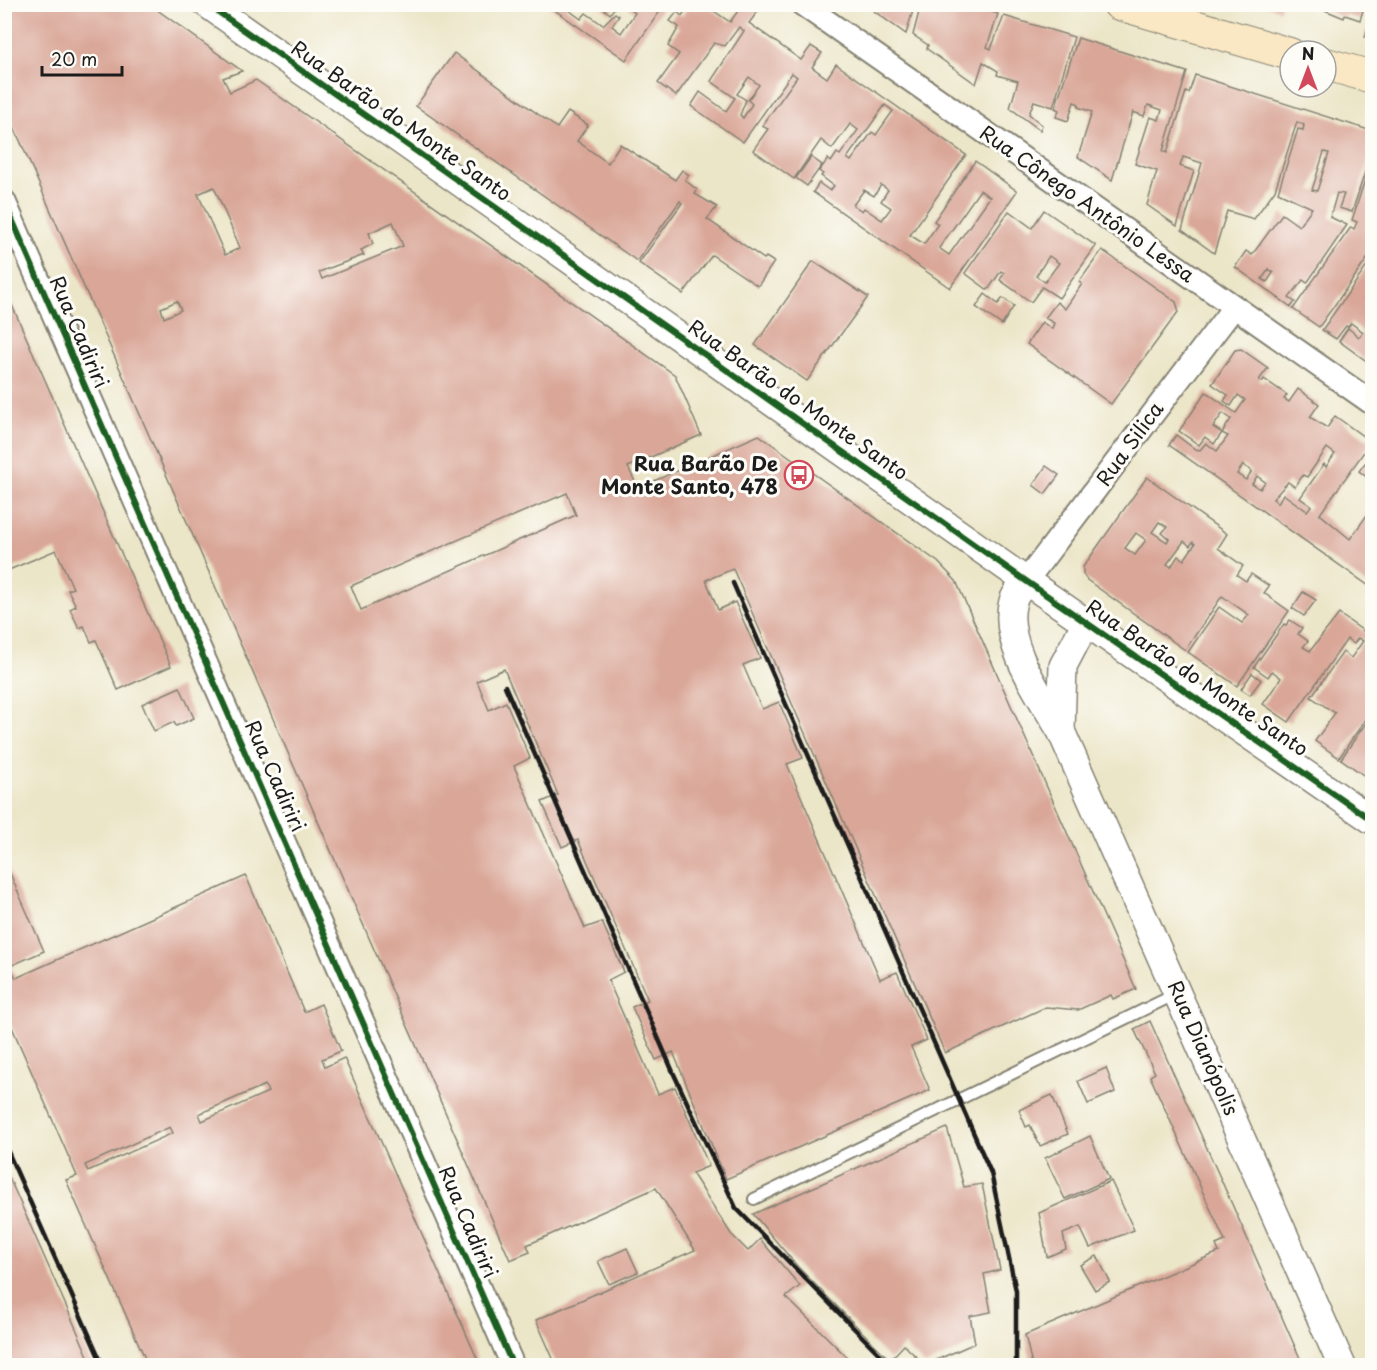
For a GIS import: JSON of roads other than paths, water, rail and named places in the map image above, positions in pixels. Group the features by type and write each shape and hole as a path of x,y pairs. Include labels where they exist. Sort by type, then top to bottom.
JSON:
{"main road":[{"path":"1119,4 1278,50"},
{"path":"1338,67 1372,77"}],"street":[{"name":"Rua Barão do Monte Santo","path":"207,4 1026,581 1372,820"},
{"name":"Rua Cônego Antônio Lessa","path":"802,4 1372,404"},
{"name":"Rua Cadiriri","path":"4,201 513,1365"},
{"name":"Rua Silica","path":"1026,581 1234,307"},
{"name":"Rua Dianópolis","path":"1026,581 1013,599 1012,627 1020,660 1061,731 1342,1365"},
{"name":"Rua Dianópolis","path":"1061,731 1063,666 1086,622"}],"lane":[{"path":"754,1199 1179,993"}],"railway":[{"path":"733,583 991,1173 1016,1291 1016,1366"},
{"path":"505,686 673,1072 736,1208 891,1366"},
{"path":"4,1143 103,1366"}],"place":[{"name":"Rua Barão De Monte Santo, 478","path":"799,475"}]}
